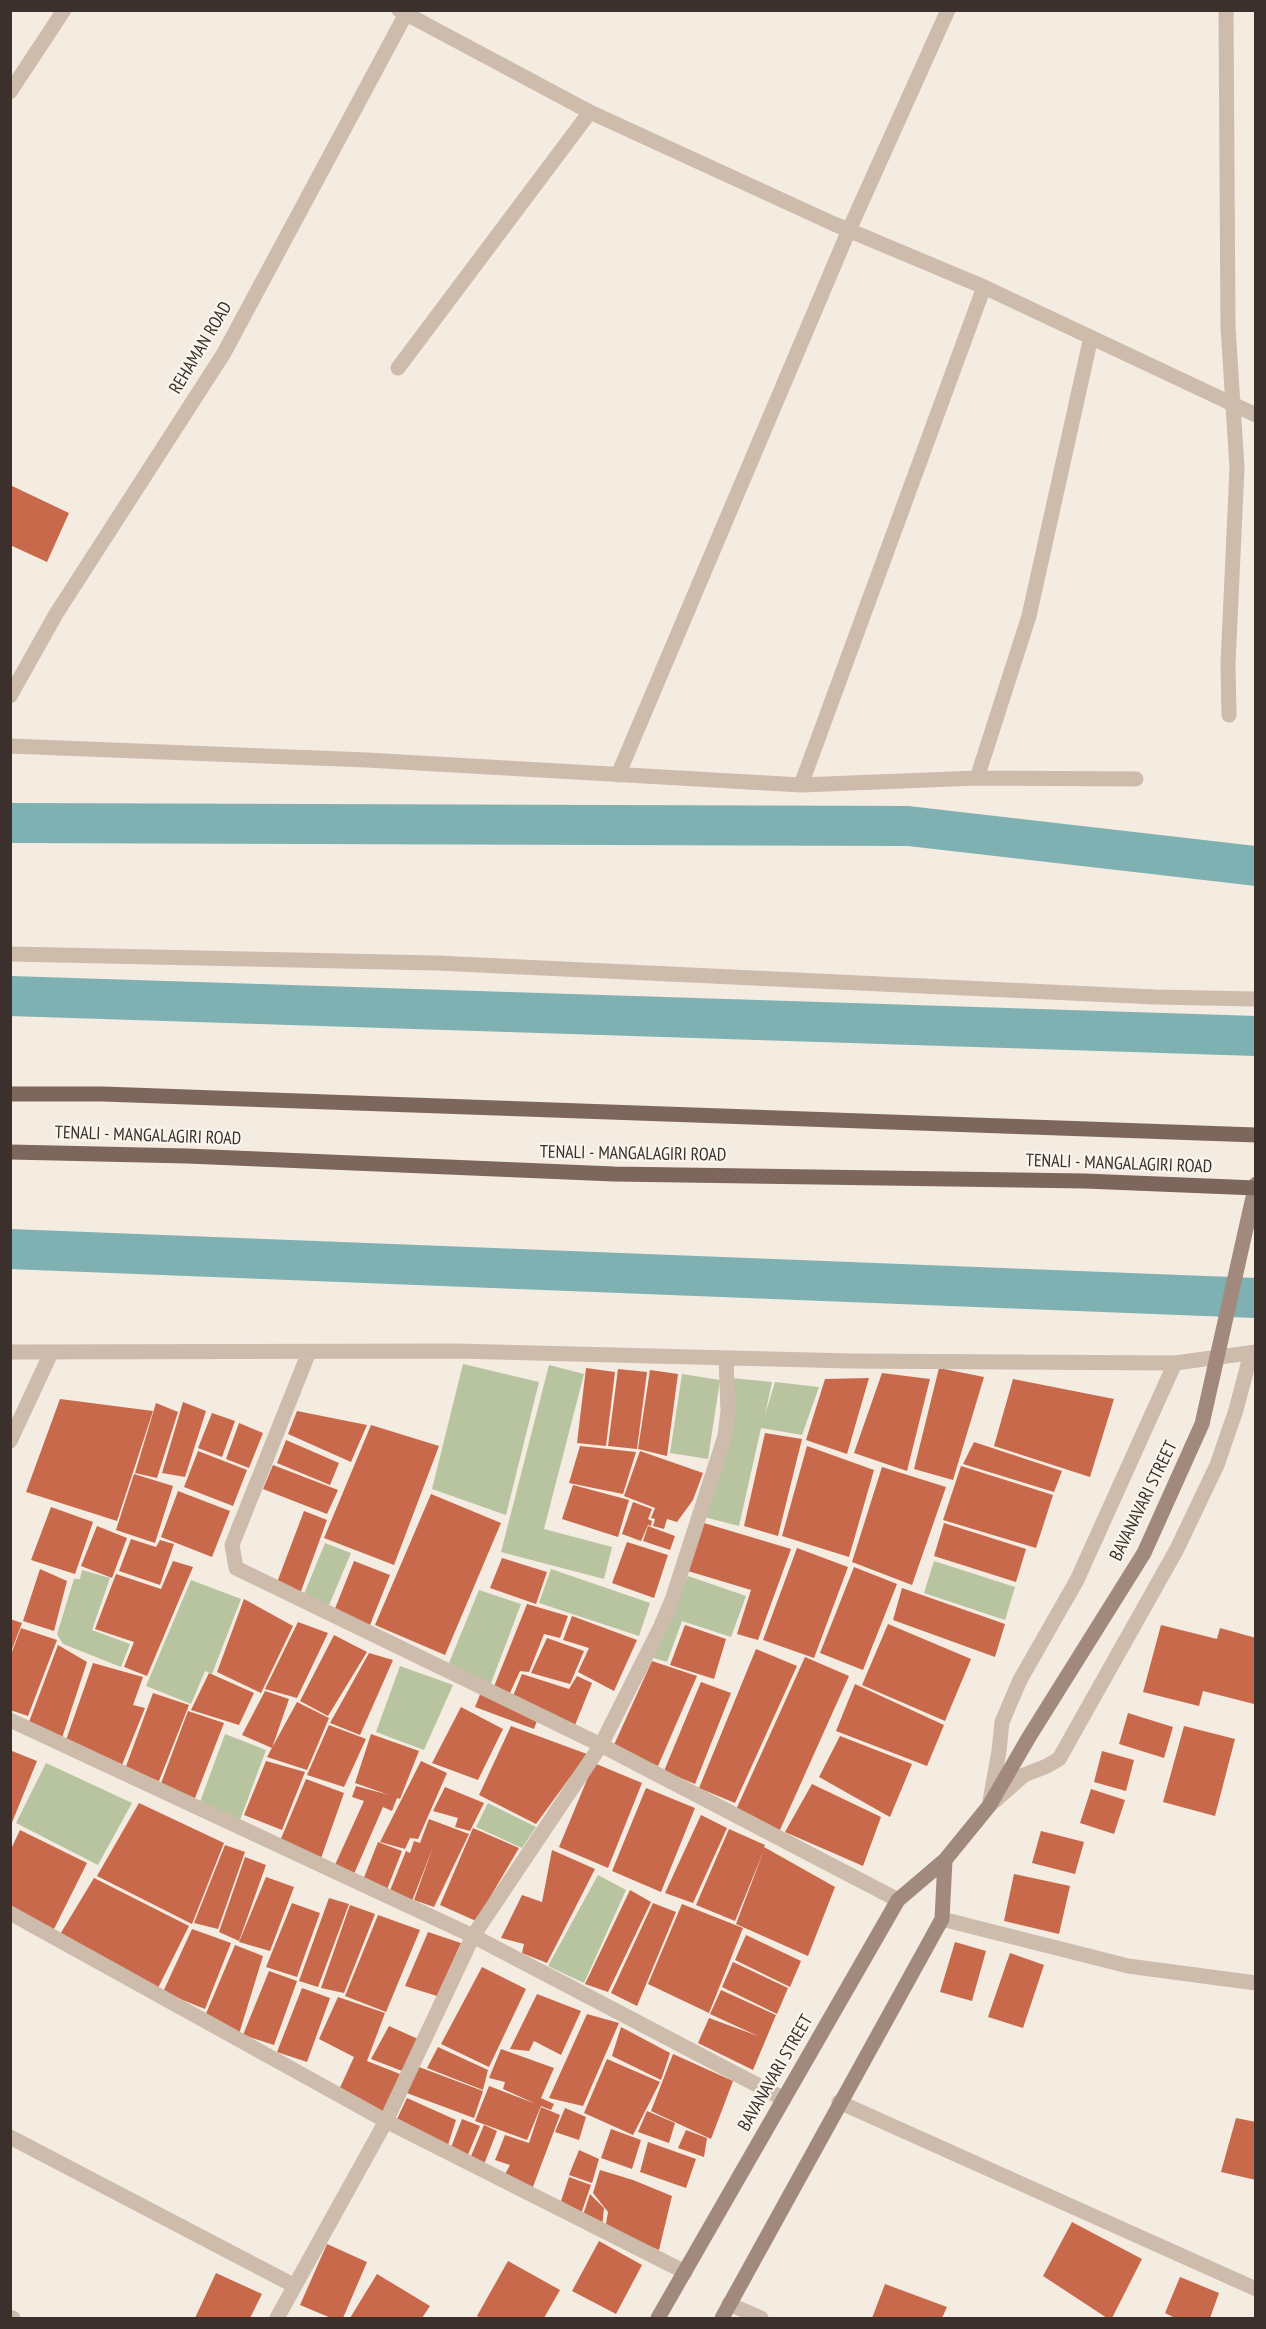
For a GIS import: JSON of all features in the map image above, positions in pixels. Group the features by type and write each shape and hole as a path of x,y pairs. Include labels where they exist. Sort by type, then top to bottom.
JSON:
{"main road":[{"path":"10,1094 103,1094 1256,1136"},
{"name":"TENALI - MANGALAGIRI ROAD","path":"10,1152 187,1156 615,1174 1085,1181 1255,1187"},
{"name":"BAVANAVARI STREET","path":"658,2319 898,1900 945,1860 989,1806 1029,1737 1144,1553 1202,1424 1255,1187"},
{"path":"722,2319 839,2102 942,1919 945,1860"}],"street":[{"path":"10,92 64,10"},
{"path":"618,775 849,230 948,10"},
{"path":"1226,10 1228,327 1237,468 1228,664 1229,715"},
{"path":"404,12 590,112 849,230 984,287 1256,415"},
{"name":"REHAMAN ROAD","path":"10,696 56,614 224,353 404,12"},
{"path":"398,368 590,112"},
{"path":"801,785 984,287"},
{"path":"977,778 1029,616 1091,337"},
{"path":"10,746 367,760 801,785 977,778 1136,779"},
{"path":"10,954 437,963 1155,997 1256,999"},
{"path":"10,1352 456,1351 862,1361 1175,1363 1253,1353 1224,1443 1177,1549 1059,1758 1047,1766 1024,1775 989,1806"},
{"path":"309,1352 232,1545 236,1568 601,1745 898,1900"},
{"path":"10,1441 51,1353"},
{"path":"277,2319 386,2121 472,1936 601,1745 672,1600 725,1436 728,1411 726,1358"},
{"path":"989,1806 1002,1722 1020,1680 1077,1580 1175,1363"},
{"path":"10,1720 472,1936 784,2099"},
{"path":"10,1913 386,2121 685,2272"},
{"path":"942,1919 1128,1966 1256,1983"},
{"path":"839,2102 1256,2289"},
{"path":"10,2137 295,2286"},
{"path":"729,2304 760,2319"}],"green space":[{"path":"463,1364 539,1382 506,1515 432,1489"},
{"path":"549,1365 584,1374 544,1529 612,1547 604,1579 501,1552"},
{"path":"682,1374 720,1380 708,1459 670,1453"},
{"path":"732,1378 772,1382 765,1415 775,1382 819,1387 802,1435 761,1428 739,1526 704,1517"},
{"path":"325,1543 351,1553 329,1605 304,1594"},
{"path":"934,1561 1015,1587 1005,1620 924,1593"},
{"path":"551,1569 650,1603 639,1636 539,1603"},
{"path":"82,1570 110,1578 92,1630 130,1644 121,1667 63,1644 57,1634 74,1579 80,1579"},
{"path":"688,1576 746,1596 731,1637 682,1621 667,1662 650,1657"},
{"path":"191,1580 241,1599 212,1674 205,1671 191,1704 146,1686"},
{"path":"479,1590 521,1604 490,1686 449,1663"},
{"path":"400,1666 453,1685 424,1750 376,1732"},
{"path":"225,1734 266,1750 240,1820 200,1802"},
{"path":"46,1763 132,1803 98,1865 16,1823"},
{"path":"488,1803 536,1827 522,1848 476,1827"},
{"path":"598,1875 626,1890 584,1983 548,1966"}],"building":[{"path":"10,485 69,513 47,562 10,545"},
{"path":"586,1368 615,1372 606,1446 577,1443"},
{"path":"939,1368 984,1377 953,1480 914,1469"},
{"path":"618,1369 647,1372 637,1449 608,1446"},
{"path":"650,1370 678,1374 667,1456 638,1449"},
{"path":"882,1373 930,1379 907,1471 854,1453"},
{"path":"869,1378 847,1454 806,1440 825,1379"},
{"path":"1013,1379 1114,1399 1090,1477 994,1446"},
{"path":"60,1399 153,1411 117,1521 26,1492"},
{"path":"183,1402 206,1411 185,1477 162,1473"},
{"path":"156,1403 178,1412 157,1478 135,1473"},
{"path":"297,1411 367,1425 351,1462 288,1434"},
{"path":"212,1413 235,1421 222,1457 198,1448"},
{"path":"239,1423 263,1433 249,1468 226,1459"},
{"path":"371,1425 439,1446 394,1565 324,1538"},
{"path":"765,1433 802,1439 778,1536 744,1526"},
{"path":"286,1440 339,1463 330,1485 277,1463"},
{"path":"974,1442 1062,1471 1054,1492 963,1464"},
{"path":"580,1446 636,1452 623,1494 569,1483"},
{"path":"807,1446 874,1470 849,1557 782,1536"},
{"path":"198,1451 247,1470 233,1506 184,1487"},
{"path":"640,1451 703,1473 693,1500 677,1522 667,1519 664,1529 653,1526 655,1519 651,1518 655,1508 624,1496"},
{"path":"273,1465 338,1490 327,1514 263,1489"},
{"path":"961,1466 1053,1495 1036,1548 943,1520"},
{"path":"882,1467 946,1487 912,1585 852,1562"},
{"path":"134,1474 173,1486 155,1543 116,1530"},
{"path":"573,1485 629,1500 618,1537 562,1519"},
{"path":"178,1491 230,1511 212,1557 161,1537"},
{"path":"431,1494 501,1523 445,1655 375,1625"},
{"path":"633,1502 652,1509 648,1519 652,1521 651,1526 648,1525 641,1541 622,1534"},
{"path":"51,1507 93,1522 75,1574 31,1560"},
{"path":"304,1511 327,1520 300,1594 276,1585"},
{"path":"704,1523 791,1549 758,1640 737,1634 751,1590 688,1571"},
{"path":"944,1523 1026,1549 1016,1582 934,1556"},
{"path":"97,1526 127,1538 112,1578 81,1566"},
{"path":"648,1526 675,1536 670,1550 643,1541"},
{"path":"131,1539 156,1547 160,1540 174,1544 160,1585 119,1571"},
{"path":"627,1542 668,1555 654,1598 612,1583"},
{"path":"797,1548 848,1567 814,1658 763,1640"},
{"path":"502,1558 547,1572 536,1604 490,1588"},
{"path":"173,1561 193,1567 147,1676 124,1667 134,1642 95,1629 116,1574 161,1589"},
{"path":"354,1561 390,1575 370,1625 334,1611"},
{"path":"854,1567 897,1584 863,1670 820,1653"},
{"path":"40,1569 67,1581 54,1631 23,1621"},
{"path":"902,1588 1005,1624 995,1657 893,1620"},
{"path":"244,1599 293,1626 261,1693 217,1672"},
{"path":"527,1604 568,1616 560,1638 544,1634 529,1672 520,1671 509,1695 493,1689"},
{"path":"572,1616 637,1640 614,1691 578,1672 589,1648 563,1640"},
{"path":"10,1619 22,1623 11,1652 10,1652"},
{"path":"298,1622 328,1633 297,1698 265,1689"},
{"path":"888,1624 971,1659 945,1721 862,1685"},
{"path":"685,1625 726,1639 714,1679 670,1665"},
{"path":"1161,1625 1217,1639 1220,1628 1256,1638 1254,1704 1203,1691 1199,1706 1143,1692"},
{"path":"21,1628 57,1640 28,1716 10,1710 10,1657"},
{"path":"334,1635 367,1652 328,1716 300,1701"},
{"path":"547,1638 584,1651 570,1684 531,1673"},
{"path":"58,1645 87,1662 62,1738 29,1722"},
{"path":"756,1649 797,1666 735,1803 699,1788"},
{"path":"369,1653 393,1660 360,1735 330,1723"},
{"path":"805,1657 849,1676 779,1832 735,1812"},
{"path":"652,1661 697,1676 658,1766 613,1747"},
{"path":"93,1663 143,1677 133,1705 145,1708 122,1765 66,1740"},
{"path":"209,1673 254,1693 239,1725 191,1710"},
{"path":"522,1674 569,1689 577,1676 592,1683 575,1725 513,1696"},
{"path":"701,1682 731,1693 695,1784 664,1771"},
{"path":"855,1684 944,1725 927,1766 836,1731"},
{"path":"265,1691 289,1699 272,1748 242,1735"},
{"path":"481,1692 538,1718 534,1729 475,1707"},
{"path":"153,1693 189,1705 159,1781 125,1769"},
{"path":"297,1702 329,1718 307,1770 267,1757"},
{"path":"461,1707 503,1729 478,1780 432,1763"},
{"path":"188,1711 224,1723 195,1798 160,1786"},
{"path":"1128,1713 1173,1727 1164,1758 1119,1744"},
{"path":"329,1725 366,1739 344,1787 307,1775"},
{"path":"511,1726 587,1754 536,1824 479,1795"},
{"path":"1184,1726 1235,1739 1215,1816 1163,1802"},
{"path":"371,1734 419,1751 400,1799 397,1798 392,1811 383,1807 354,1874 334,1867 364,1801 352,1797 356,1786 389,1795 355,1783"},
{"path":"840,1736 912,1764 890,1817 819,1777"},
{"path":"12,1751 37,1761 11,1825 10,1755"},
{"path":"1102,1751 1134,1760 1126,1791 1094,1782"},
{"path":"266,1761 305,1772 282,1830 244,1815"},
{"path":"421,1761 447,1773 418,1839 410,1838 405,1849 380,1842"},
{"path":"594,1763 642,1783 608,1868 559,1847"},
{"path":"306,1779 344,1793 320,1861 280,1841"},
{"path":"812,1784 881,1817 863,1866 785,1832"},
{"path":"445,1787 484,1803 470,1831 455,1827 458,1818 433,1811"},
{"path":"646,1788 695,1808 661,1892 612,1871"},
{"path":"1091,1789 1125,1800 1114,1834 1080,1823"},
{"path":"139,1803 224,1843 192,1924 97,1876"},
{"path":"701,1815 727,1828 693,1903 665,1893"},
{"path":"429,1819 469,1834 434,1907 414,1900 433,1847 412,1901 389,1893 406,1851 410,1853 414,1841 420,1843"},
{"path":"473,1828 519,1848 476,1921 440,1905"},
{"path":"729,1829 765,1845 764,1847 835,1887 808,1956 736,1924 764,1850 735,1921 696,1905"},
{"path":"20,1830 87,1863 54,1929 10,1908 10,1851"},
{"path":"1041,1831 1084,1842 1075,1874 1032,1863"},
{"path":"378,1842 402,1851 386,1892 363,1880"},
{"path":"225,1845 245,1852 218,1929 194,1923"},
{"path":"552,1850 595,1869 547,1963 522,1953 524,1944 501,1938 522,1895 542,1902"},
{"path":"245,1857 266,1865 239,1941 219,1932"},
{"path":"1014,1874 1070,1886 1059,1934 1004,1921"},
{"path":"266,1877 294,1887 270,1951 239,1942"},
{"path":"94,1878 189,1926 157,1990 59,1936"},
{"path":"630,1890 651,1902 608,1992 585,1984"},
{"path":"329,1898 349,1904 318,1987 299,1981"},
{"path":"292,1903 320,1913 297,1977 266,1967"},
{"path":"653,1903 676,1912 637,2006 611,1993"},
{"path":"682,1904 743,1928 709,2013 648,1984"},
{"path":"350,1905 375,1914 344,1993 321,1988"},
{"path":"378,1915 420,1930 386,2012 345,1996"},
{"path":"192,1929 231,1943 205,2009 163,1992"},
{"path":"428,1932 461,1943 437,1996 405,1986"},
{"path":"746,1935 801,1961 790,1987 735,1960"},
{"path":"955,1942 986,1951 972,2001 940,1992"},
{"path":"235,1945 263,1956 239,2034 205,2016"},
{"path":"1010,1953 1044,1965 1023,2028 988,2017"},
{"path":"733,1962 788,1988 777,2014 722,1987"},
{"path":"482,1967 526,1989 489,2067 441,2044"},
{"path":"269,1971 297,1981 274,2045 243,2035"},
{"path":"302,1988 330,1998 307,2062 277,2052"},
{"path":"721,1990 776,2015 753,2070 698,2043 709,2018 758,2036 710,2014"},
{"path":"537,1994 581,2011 561,2055 534,2041 529,2051 510,2049"},
{"path":"338,1997 385,2013 367,2061 400,2074 383,2115 338,2092 354,2057 319,2039"},
{"path":"587,2014 619,2023 583,2106 549,2098"},
{"path":"389,2026 418,2039 402,2071 371,2059"},
{"path":"621,2027 670,2053 661,2080 612,2056"},
{"path":"438,2047 488,2070 483,2090 427,2068"},
{"path":"501,2049 554,2068 541,2098 554,2104 551,2110 541,2106 527,2140 475,2121 489,2086 536,2104 503,2089 505,2082 489,2078"},
{"path":"673,2054 733,2081 711,2139 651,2111"},
{"path":"607,2059 660,2082 633,2135 584,2113"},
{"path":"419,2067 483,2091 474,2118 404,2092"},
{"path":"407,2098 456,2120 448,2145 396,2121"},
{"path":"541,2107 560,2115 531,2192 503,2178 510,2165 495,2160 505,2135 529,2143"},
{"path":"565,2108 586,2117 579,2140 555,2132"},
{"path":"647,2111 675,2123 669,2143 638,2132"},
{"path":"1236,2118 1256,2122 1256,2180 1221,2172"},
{"path":"462,2119 480,2126 467,2157 450,2150"},
{"path":"484,2125 497,2131 483,2167 469,2161"},
{"path":"611,2129 641,2140 632,2169 601,2158"},
{"path":"686,2130 707,2138 704,2157 678,2148"},
{"path":"648,2142 696,2159 686,2188 640,2172"},
{"path":"579,2150 599,2159 592,2183 569,2175"},
{"path":"600,2170 633,2180 672,2196 659,2250 605,2230 608,2212 593,2193"},
{"path":"569,2177 591,2185 581,2214 561,2201"},
{"path":"590,2194 604,2208 602,2228 582,2218"},
{"path":"1072,2222 1142,2259 1112,2318 1107,2318 1043,2276"},
{"path":"599,2241 642,2265 616,2314 572,2291"},
{"path":"327,2244 367,2262 343,2318 331,2318 300,2305"},
{"path":"508,2261 560,2290 544,2318 481,2318 477,2316"},
{"path":"216,2273 262,2294 250,2318 195,2318"},
{"path":"377,2274 430,2306 422,2318 350,2318"},
{"path":"1180,2277 1219,2293 1210,2318 1175,2318 1165,2313"},
{"path":"885,2284 947,2307 942,2318 872,2318"}],"waterway":[{"path":"10,823 908,826 1256,866"},
{"path":"10,996 1256,1036"},
{"path":"10,1249 1256,1298"}]}
